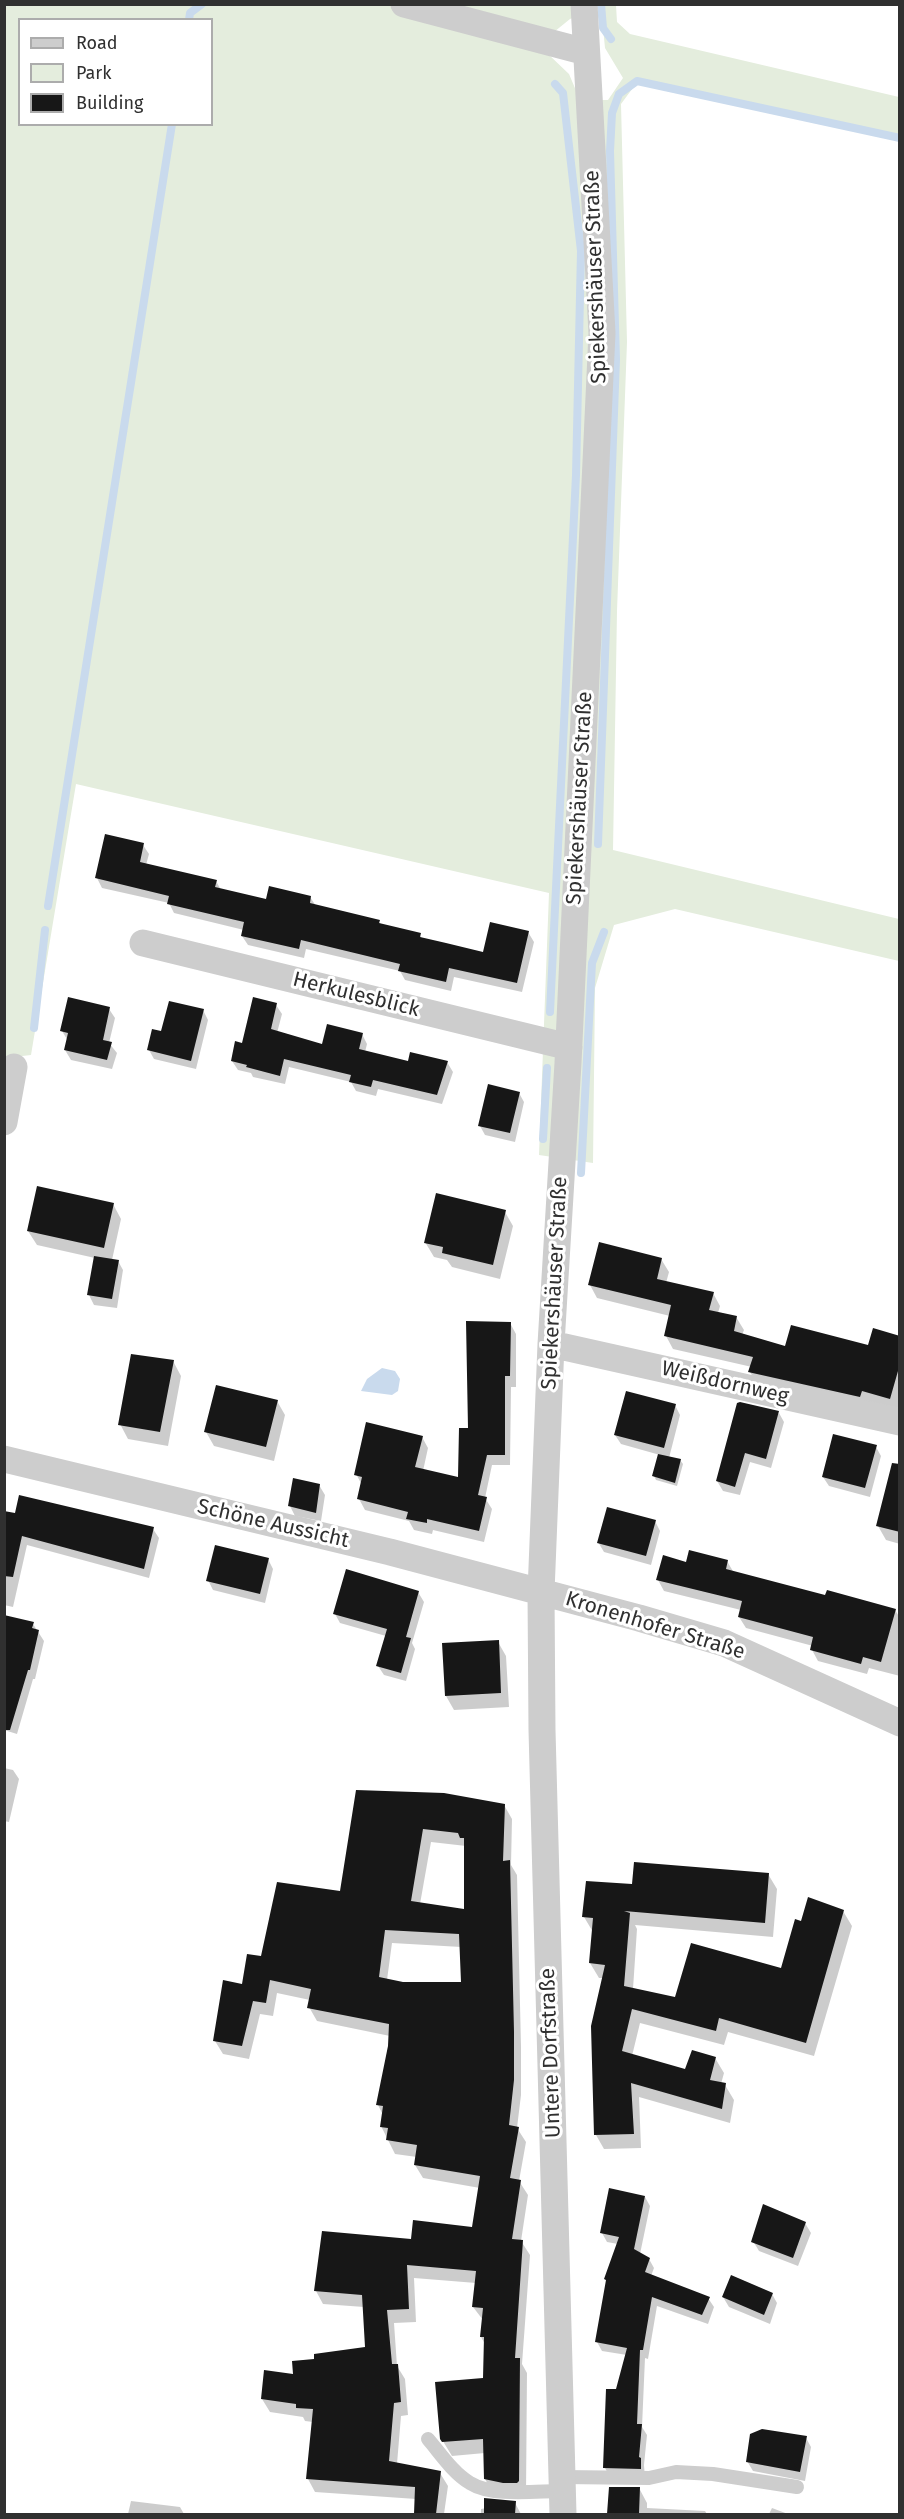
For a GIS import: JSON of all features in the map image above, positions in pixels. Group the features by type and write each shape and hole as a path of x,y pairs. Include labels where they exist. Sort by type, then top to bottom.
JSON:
{"street":[{"path":"404,4 586,52"},
{"name":"Spiekershäuser Straße","path":"541,1592 551,1344 569,1047 602,333 584,4"},
{"name":"Herkulesblick","path":"143,943 569,1047"},
{"path":"4,1122 14,1067"},
{"name":"Weißdornweg","path":"551,1344 900,1422"},
{"name":"Schöne Aussicht","path":"4,1459 390,1552 541,1592"},
{"name":"Kronenhofer Straße","path":"541,1592 724,1643 900,1723"},
{"name":"Untere Dorfstraße","path":"541,1592 542,1730 562,2494"}],"lane":[{"path":"428,2439 467,2482 480,2489 562,2494 676,2472 713,2474 797,2487"}],"green space":[{"path":"4,5 616,5 617,22 630,34 899,97 899,139 638,81 621,104 627,342 617,611 613,850 899,919 899,961 675,909 614,925 595,988 593,1163 539,1155 549,893 76,784 31,1055 5,1058","holes":["601,7 605,48 623,78 608,100 580,100 569,74 547,53 554,32 570,19"]}],"water":[{"path":"382,1368 395,1371 400,1379 398,1391 392,1395 361,1391 367,1379"}],"building":[{"path":"105,834 144,843 140,862 217,880 215,887 266,899 269,886 311,896 310,903 380,920 379,923 421,933 420,937 483,952 490,922 529,931 517,983 449,968 446,982 398,971 400,964 301,940 299,949 241,936 244,922 167,904 169,896 95,878"},
{"path":"68,997 110,1007 103,1040 112,1042 107,1060 64,1050 68,1033 60,1031"},
{"path":"253,997 277,1003 271,1029 322,1044 327,1024 363,1033 359,1049 408,1061 410,1052 448,1061 437,1095 373,1080 371,1087 349,1082 351,1075 284,1059 280,1076 231,1061 235,1041 242,1043"},
{"path":"169,1001 204,1009 191,1061 147,1050 152,1029 161,1031"},
{"path":"488,1084 520,1092 510,1133 478,1126"},
{"path":"37,1186 114,1203 104,1248 27,1231"},
{"path":"436,1193 506,1210 493,1265 442,1253 443,1247 424,1243"},
{"path":"599,1242 662,1258 657,1279 714,1292 709,1310 737,1316 734,1331 785,1346 791,1325 868,1345 873,1328 900,1336 900,1364 890,1399 862,1391 860,1397 748,1372 753,1357 664,1336 671,1305 588,1285"},
{"path":"94,1256 119,1260 112,1299 87,1295"},
{"path":"466,1321 511,1322 510,1376 505,1376 505,1455 487,1455 478,1495 487,1497 479,1531 427,1519 427,1523 406,1519 408,1512 357,1499 362,1477 354,1475 366,1422 423,1436 415,1467 458,1477 459,1428 468,1428"},
{"path":"131,1354 174,1360 160,1432 118,1425"},
{"path":"216,1385 278,1400 266,1447 204,1432"},
{"path":"626,1391 676,1404 664,1448 614,1435"},
{"path":"737,1403 779,1411 766,1459 745,1453 735,1487 716,1481"},
{"path":"833,1434 877,1445 865,1488 822,1477"},
{"path":"658,1454 681,1459 675,1483 652,1476"},
{"path":"892,1463 900,1464 900,1532 876,1526"},
{"path":"293,1478 320,1484 316,1513 288,1506"},
{"path":"19,1495 154,1527 144,1569 22,1536 13,1577 4,1576 4,1511 15,1513"},
{"path":"607,1507 656,1520 646,1556 597,1543"},
{"path":"215,1545 269,1558 260,1594 206,1581"},
{"path":"689,1550 728,1560 726,1569 825,1595 827,1590 896,1609 881,1662 863,1657 861,1664 810,1650 813,1637 738,1617 742,1601 656,1580 663,1555 686,1562"},
{"path":"346,1569 419,1591 406,1637 411,1638 401,1673 376,1666 387,1629 333,1614"},
{"path":"4,1615 34,1622 32,1628 39,1630 30,1670 28,1670 10,1730 4,1730"},
{"path":"499,1640 501,1693 445,1696 442,1643"},
{"path":"356,1790 444,1793 505,1804 503,1861 510,1860 514,2032 514,2080 509,2125 519,2127 510,2178 521,2180 512,2239 523,2240 515,2358 520,2358 519,2481 503,2483 484,2479 483,2439 442,2442 440,2439 435,2382 483,2378 484,2337 480,2337 483,2308 472,2307 476,2271 407,2265 409,2309 387,2310 392,2364 398,2364 401,2402 394,2403 389,2461 441,2471 436,2514 414,2514 415,2487 306,2479 313,2409 296,2408 296,2404 261,2399 264,2370 293,2374 292,2361 314,2359 314,2354 365,2347 362,2295 314,2291 322,2231 411,2239 413,2220 472,2227 480,2176 414,2165 417,2145 386,2140 388,2128 380,2127 383,2106 376,2105 388,2046 389,2024 307,2008 311,1989 270,1980 266,2003 253,2001 242,2046 213,2041 223,1980 242,1984 247,1954 261,1956 277,1882 340,1891","holes":["423,1829 458,1833 460,1838 464,1838 464,1909 411,1901","385,1930 459,1934 461,1982 403,1982 379,1977"]},
{"path":"634,1862 769,1873 765,1923 624,1911 630,1913 624,1986 675,1997 691,1943 781,1968 795,1919 801,1921 808,1897 844,1910 806,2043 719,2018 716,2031 632,2009 622,2051 685,2069 692,2050 716,2057 710,2080 726,2083 722,2109 631,2083 634,2134 594,2135 591,2026 605,1965 589,1963 593,1918 582,1917 586,1881 632,1884"},
{"path":"609,2188 645,2196 634,2249 650,2258 645,2272 710,2297 702,2315 652,2297 643,2350 640,2350 637,2424 642,2424 639,2457 641,2458 641,2469 603,2468 606,2389 616,2389 627,2348 595,2342 606,2280 604,2279 619,2237 600,2233"},
{"path":"763,2204 806,2222 793,2258 751,2242"},
{"path":"731,2275 773,2293 764,2315 722,2297"},
{"path":"762,2429 807,2436 800,2472 746,2462 750,2434"},
{"path":"609,2487 640,2487 639,2514 607,2514"},
{"path":"484,2498 516,2501 515,2514 484,2514"}],"waterway":[{"path":"189,18 190,13 202,4"},
{"path":"601,4 603,28 611,39"},
{"path":"598,844 616,359 610,151 612,113 619,94 637,81 900,138"},
{"path":"550,1012 576,475 581,251 563,93 555,84"},
{"path":"48,906 172,126"},
{"path":"34,1028 45,930"},
{"path":"581,1173 592,963 604,932"},
{"path":"543,1139 547,1068"}]}
